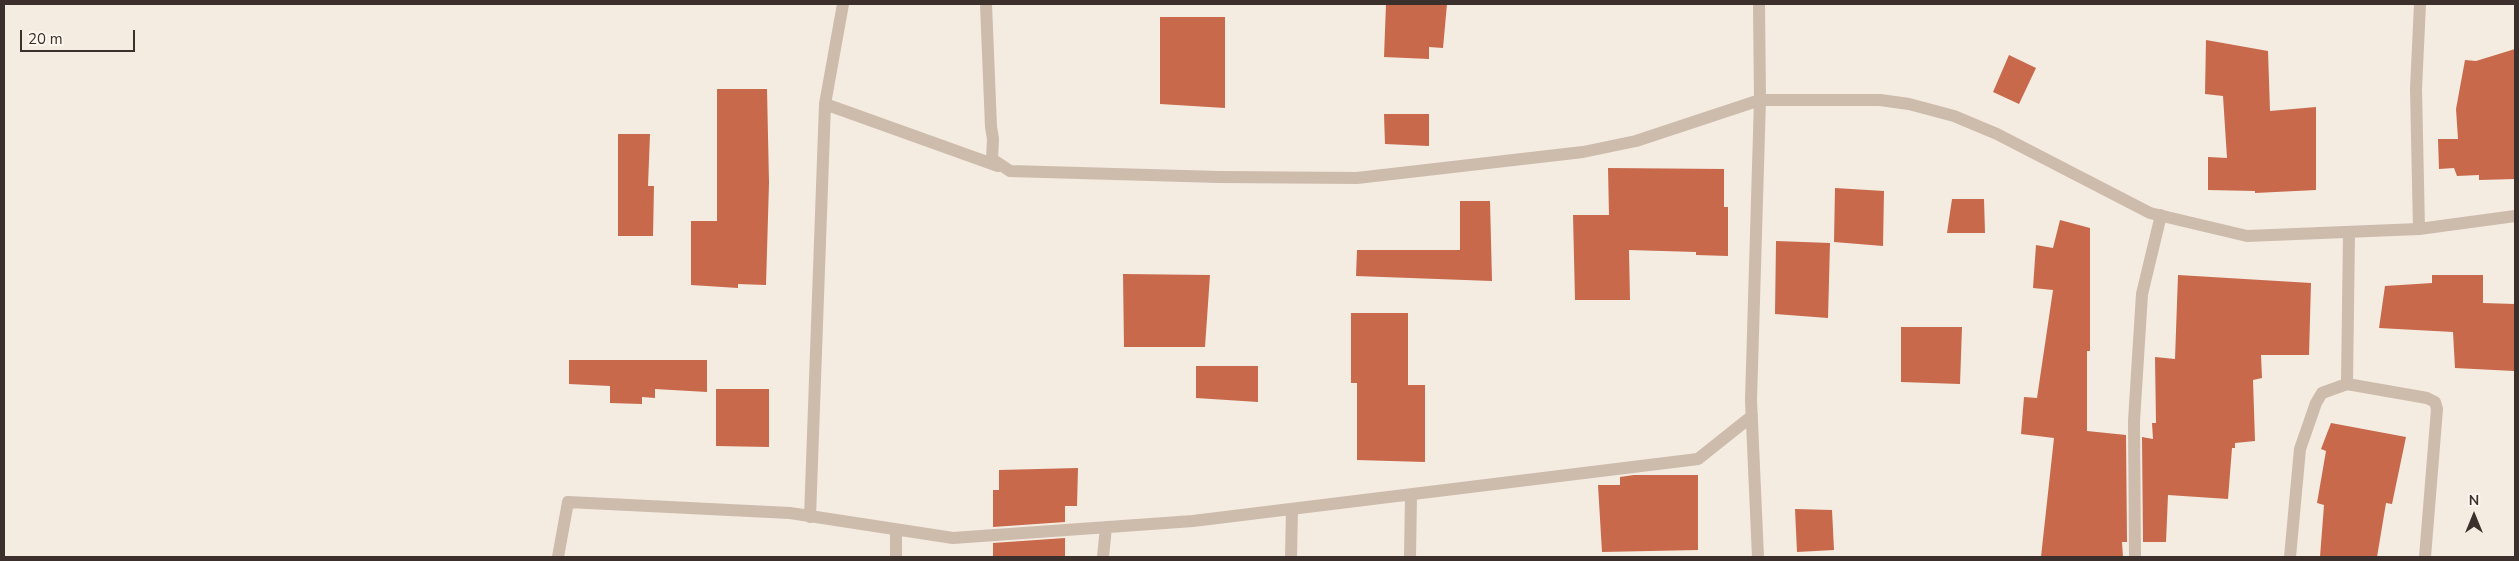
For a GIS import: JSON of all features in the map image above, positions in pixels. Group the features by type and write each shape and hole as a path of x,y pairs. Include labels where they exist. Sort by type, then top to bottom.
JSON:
{"street":[{"path":"810,516 825,104 843,4"},
{"path":"986,4 990,127 993,140 992,159 1010,171"},
{"path":"1758,4 1760,100 1752,416 1758,557"},
{"path":"2419,229 2416,89 2420,4"},
{"path":"825,104 1010,171 1219,177 1357,178 1583,152 1636,141 1760,100 1880,100 1909,104 1954,116 1997,134 2150,213 2247,236 2419,229 2515,216"},
{"path":"2135,557 2134,422 2142,294 2161,215"},
{"path":"2347,384 2349,232"},
{"path":"2290,557 2300,449 2316,403 2322,393 2347,384 2408,393 2435,402 2438,418 2425,557"},
{"path":"558,557 568,502 790,513 953,538 1193,521 1411,496 1698,459 1752,416"},
{"path":"1410,557 1411,496"},
{"path":"1291,557 1292,510"},
{"path":"1103,557 1106,527"},
{"path":"896,530 896,557"}],"building":[{"path":"1386,4 1447,4 1443,48 1429,47 1429,59 1384,57"},
{"path":"1160,17 1225,17 1225,108 1160,104"},
{"path":"2206,40 2268,51 2270,111 2316,107 2316,190 2255,193 2255,191 2208,190 2208,157 2227,158 2223,96 2205,94"},
{"path":"2515,49 2515,179 2479,180 2479,175 2457,176 2454,168 2439,169 2438,139 2458,139 2456,109 2465,60 2476,61"},
{"path":"2009,55 2036,68 2019,104 1993,92"},
{"path":"717,89 767,89 769,183 766,285 738,284 738,288 691,285 691,221 717,221"},
{"path":"1384,114 1429,114 1429,146 1385,144"},
{"path":"618,134 650,134 648,186 654,186 653,236 618,236"},
{"path":"1608,168 1724,169 1724,207 1728,207 1728,256 1696,255 1696,252 1629,250 1630,300 1575,300 1573,215 1609,215"},
{"path":"1835,188 1884,191 1883,246 1834,242"},
{"path":"1952,199 1984,199 1985,233 1947,233"},
{"path":"1460,201 1490,201 1492,281 1356,276 1357,250 1460,250"},
{"path":"2060,220 2090,228 2090,351 2087,351 2087,431 2126,435 2127,542 2122,542 2123,557 2041,557 2054,438 2021,434 2024,397 2037,398 2053,290 2033,288 2036,245 2053,248"},
{"path":"1776,241 1830,243 1828,318 1775,314"},
{"path":"1123,274 1210,275 1205,347 1124,347"},
{"path":"2178,275 2311,283 2309,355 2261,355 2262,378 2253,380 2255,441 2235,443 2235,448 2232,448 2228,499 2168,495 2166,542 2143,542 2142,437 2153,439 2152,423 2156,423 2155,357 2175,359"},
{"path":"2432,275 2483,275 2483,303 2515,304 2514,371 2455,368 2453,332 2379,328 2385,286 2432,283"},
{"path":"1351,313 1408,313 1408,385 1425,385 1425,462 1357,460 1357,383 1351,383"},
{"path":"1901,327 1962,327 1960,384 1901,382"},
{"path":"569,360 707,360 707,392 655,389 655,398 642,397 642,404 610,403 610,386 569,384"},
{"path":"1196,366 1258,366 1258,402 1196,398"},
{"path":"716,389 769,389 769,447 716,446"},
{"path":"2331,423 2406,437 2392,504 2386,503 2377,557 2320,557 2324,505 2317,503 2326,451 2321,449"},
{"path":"1078,468 1077,506 1065,506 1065,522 993,527 993,490 999,490 999,470"},
{"path":"1634,475 1698,475 1698,550 1602,552 1598,485 1620,485 1620,477"},
{"path":"1795,509 1832,510 1834,550 1797,552"},
{"path":"1065,538 1065,557 993,557 993,543"}]}
